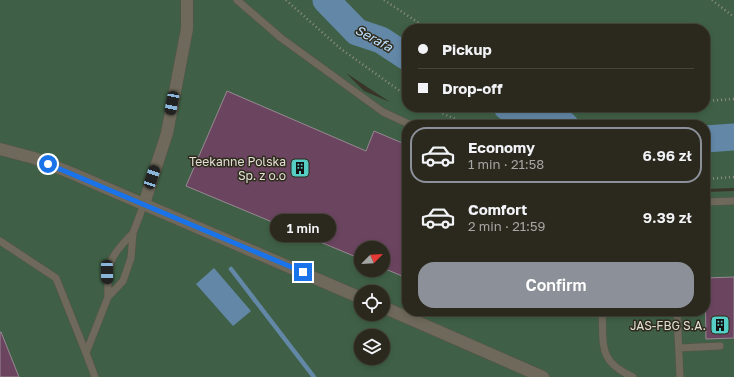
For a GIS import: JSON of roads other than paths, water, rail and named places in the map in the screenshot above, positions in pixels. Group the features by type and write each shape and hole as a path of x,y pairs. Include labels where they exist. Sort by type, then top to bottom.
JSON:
{"street":[{"path":"144,204 167,133 186,28 187,0"},
{"path":"0,148 41,161 354,295"},
{"path":"390,310 402,315"},
{"path":"404,316 543,377"}],"lane":[{"path":"237,0 281,38 383,112 402,121"},
{"path":"710,202 734,201"},
{"path":"86,353 108,297 123,281 131,258 133,233 144,204"},
{"path":"108,297 107,272 115,250 133,233"},
{"path":"0,241 56,278 95,377"},
{"path":"602,316 604,349 607,358 617,370 633,377"},
{"path":"677,316 680,377"},
{"path":"679,348 720,346"}],"water":[{"path":"214,268 251,311 233,326 196,284"}],"waterway":[{"name":"Serafa","path":"326,0 357,32 381,40 402,54"},
{"name":"Serafa","path":"520,112 544,120"},
{"name":"Serafa","path":"710,139 734,137"},
{"path":"231,269 314,377"}],"place":[{"name":"Teekanne Polska Sp. z o.o","path":"300,168"},
{"name":"JAS-FBG S.A.","path":"720,325"}]}
